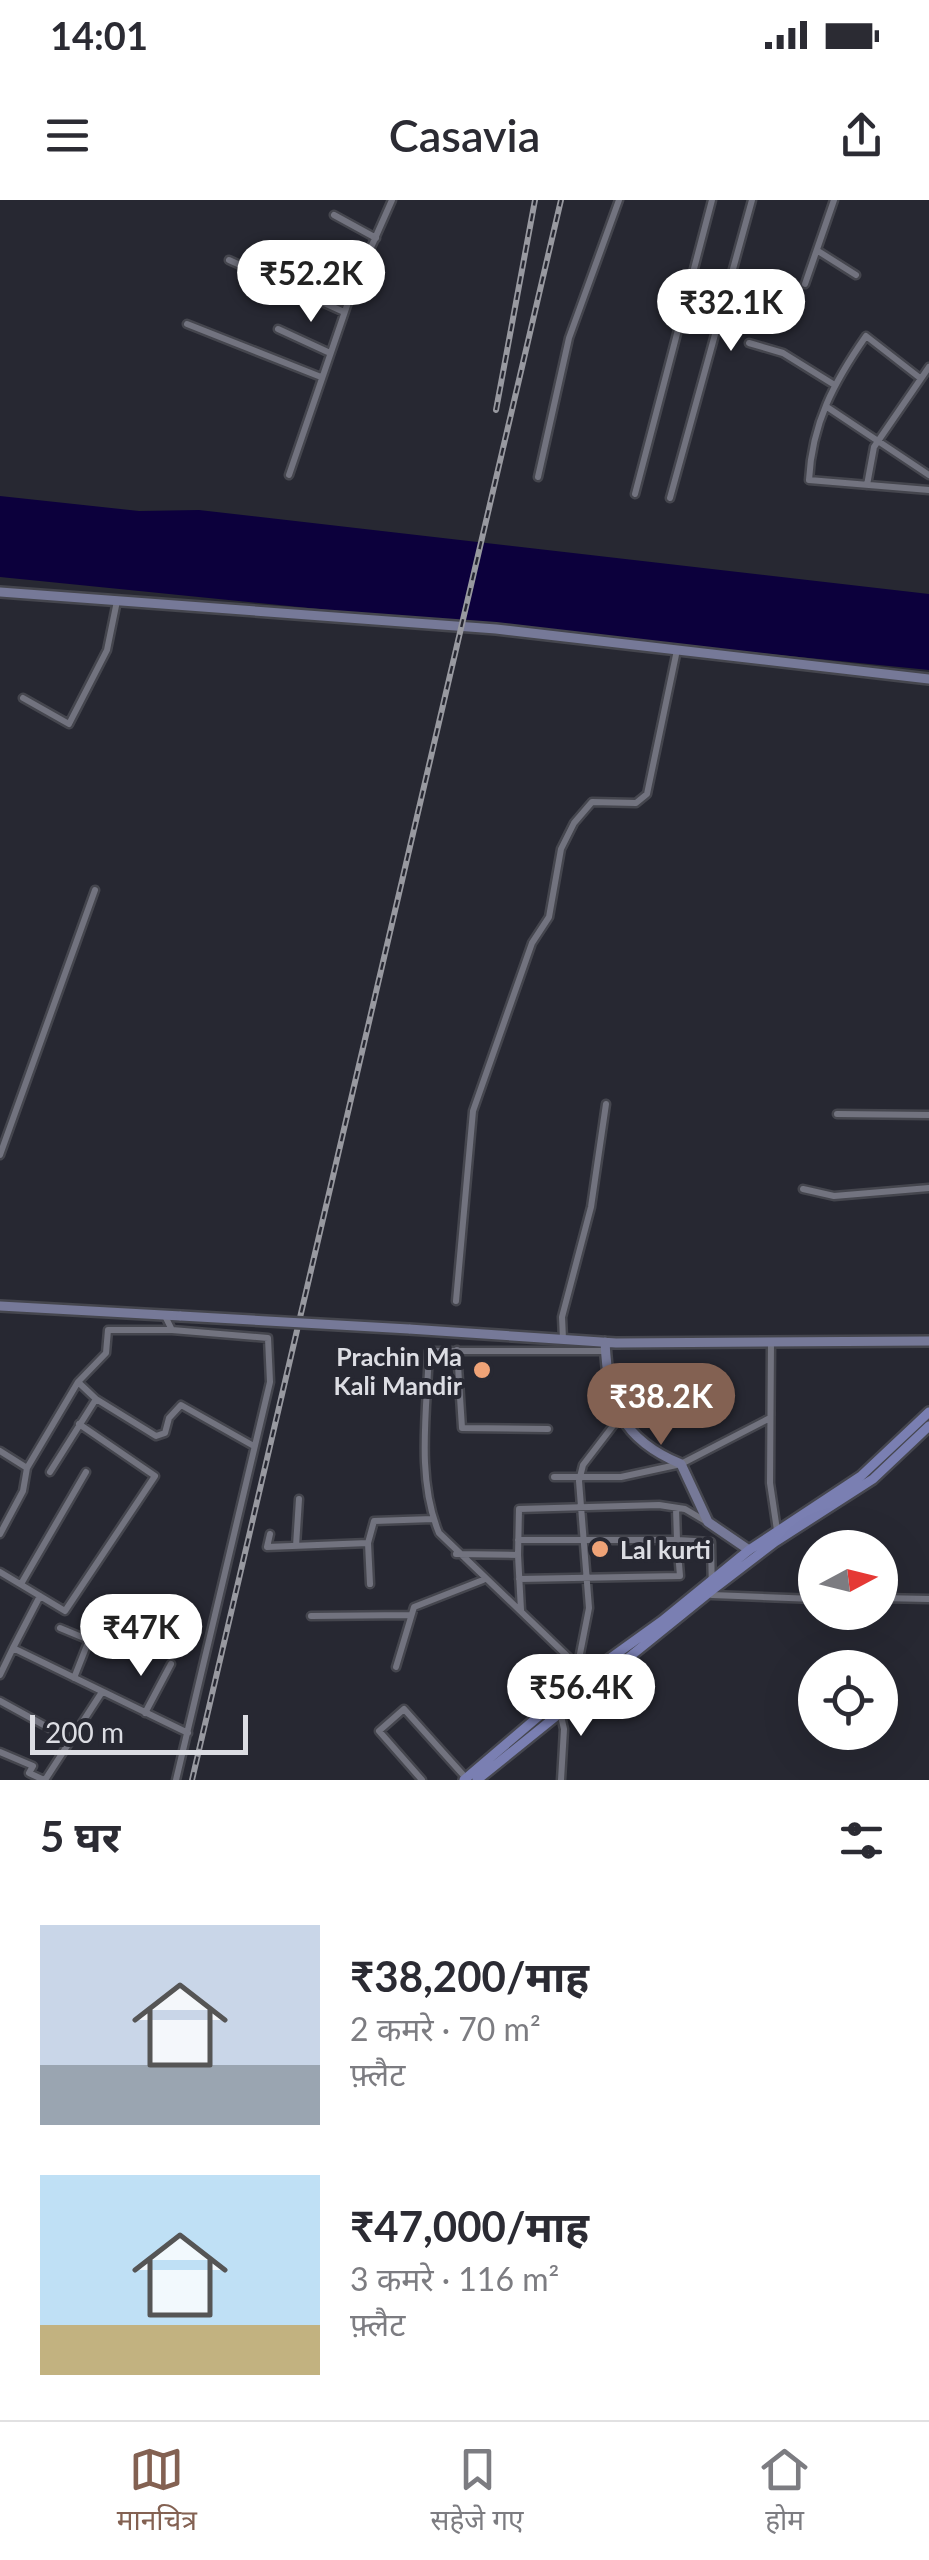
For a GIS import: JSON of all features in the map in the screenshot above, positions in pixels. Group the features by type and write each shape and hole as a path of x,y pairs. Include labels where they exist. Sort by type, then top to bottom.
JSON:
{"main road":[{"path":"469,1779 710,1587 748,1550 861,1476 929,1412"},
{"path":"559,1706 587,1674 775,1542 873,1480 929,1426"}],"street":[{"path":"289,475 344,312 391,200"},
{"path":"538,477 569,338 619,200"},
{"path":"636,494 712,200"},
{"path":"670,498 752,200"},
{"path":"805,284 834,200"},
{"path":"334,216 376,238"},
{"path":"818,251 856,274"},
{"path":"273,252 354,288"},
{"path":"229,260 344,312"},
{"path":"187,324 321,377"},
{"path":"278,329 330,353"},
{"path":"920,378 866,336 833,384 811,443 809,480 929,490"},
{"path":"749,343 783,354 833,384"},
{"path":"866,485 878,440 929,367"},
{"path":"827,406 929,475"},
{"path":"0,592 496,628 929,679"},
{"path":"23,698 70,724 107,650 117,601"},
{"path":"456,1301 473,1111 532,943 548,917 561,849 574,823 592,802 636,802 647,794 677,650"},
{"path":"0,1155 95,890"},
{"path":"563,1339 562,1316 591,1207 606,1104"},
{"path":"838,1114 929,1115"},
{"path":"803,1189 834,1196 928,1190"},
{"path":"0,1306 563,1339 605,1347"},
{"path":"164,1315 172,1330"},
{"path":"0,1534 23,1491 27,1468 78,1382 106,1352 108,1330 172,1330 268,1338 270,1382 176,1780"},
{"path":"587,1674 456,1554 433,1520 426,1457 429,1352 929,1340"},
{"path":"770,1342 768,1419 776,1530"},
{"path":"605,1347 618,1418 659,1455 681,1464 708,1522"},
{"path":"457,1350 462,1428 548,1429"},
{"path":"78,1382 96,1399 156,1436 165,1433 169,1418 181,1405 252,1446"},
{"path":"50,1472 96,1399"},
{"path":"578,1664 589,1608 580,1475 618,1418"},
{"path":"554,1477 621,1477 681,1464 768,1419"},
{"path":"0,1572 64,1611 73,1605 106,1543 155,1476 79,1424"},
{"path":"0,1450 27,1468"},
{"path":"20,1584 86,1472"},
{"path":"296,1546 298,1499"},
{"path":"519,1578 588,1574 680,1576 676,1508"},
{"path":"521,1611 518,1509 676,1508 708,1522 748,1550"},
{"path":"370,1584 368,1542 374,1520 433,1520"},
{"path":"270,1534 267,1547 368,1542"},
{"path":"722,1534 712,1546 710,1587 721,1598 798,1599"},
{"path":"518,1540 701,1540 712,1546"},
{"path":"456,1554 518,1556"},
{"path":"396,1667 414,1607 483,1580"},
{"path":"0,1675 40,1596"},
{"path":"898,1598 929,1599"},
{"path":"312,1616 410,1614"},
{"path":"60,1628 89,1640 74,1678"},
{"path":"13,1648 188,1732"},
{"path":"145,1713 171,1664"},
{"path":"0,1752 33,1766 28,1773 44,1780 102,1692"},
{"path":"0,1701 71,1740"},
{"path":"559,1706 564,1729 561,1780"},
{"path":"422,1780 380,1731 404,1708 469,1779"}],"shaded area":[{"path":"0,496 139,511 199,510 929,594 929,670 0,577"}],"railway":[{"path":"496,410 535,200"},
{"path":"192,1780 561,200"}],"place":[{"name":"Prachin Ma Kali Mandir","path":"482,1370"},
{"name":"Lal kurti","path":"600,1549"}]}
